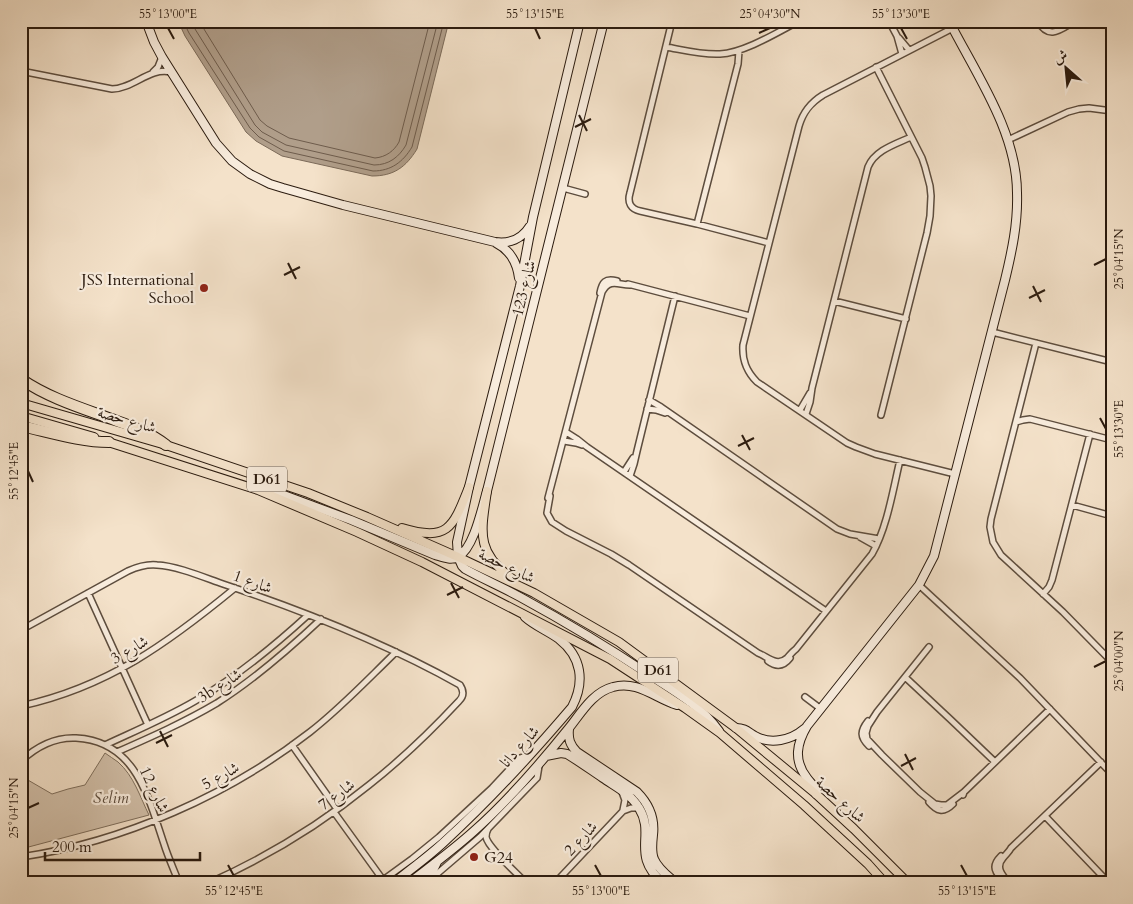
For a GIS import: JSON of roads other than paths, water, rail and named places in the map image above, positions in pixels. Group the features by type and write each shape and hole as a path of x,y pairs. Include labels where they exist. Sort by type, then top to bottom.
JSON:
{"highway":[{"path":"21,379 55,398 146,432 166,445"},
{"path":"21,426 88,441 109,442"}],"main road":[{"name":"شارع حصة","path":"21,403 166,445 308,493 458,557 534,593 619,642 736,728 816,794 908,883"},
{"name":"شارع حصة","path":"21,416 258,490 422,562 610,659 720,733 818,818 868,864 885,883"},
{"path":"367,517 416,532 434,534 448,527 455,519 469,488"},
{"path":"487,491 482,532 484,545 489,557 498,567 534,593"}],"street":[{"path":"146,21 162,57 216,143 237,164 260,179 283,188 343,205 495,242 517,239 529,228 533,217"},
{"name":"شارع 123","path":"458,557 457,542 469,488 520,286 533,217 577,34 582,21"},
{"name":"شارع 123","path":"458,557 473,538 487,491 604,21"},
{"path":"672,21 628,198 629,203 640,212 698,224 769,243"},
{"path":"666,47 710,54 727,54 737,51 788,24 799,21"},
{"path":"890,21 902,54"},
{"path":"1038,21 1042,28 1050,32 1055,32 1076,21"},
{"path":"816,794 816,788 804,774 798,760 800,738 919,586 934,556 992,332 1015,232 1018,191 1013,156 1000,118 951,25 902,54 822,95 805,111 799,126 742,353 747,369 757,382 847,443 865,451 955,474"},
{"path":"897,36 909,50"},
{"path":"698,224 739,60 737,51"},
{"path":"151,74 158,67 162,57"},
{"path":"876,67 922,158 930,186 931,206 927,232 881,416"},
{"path":"21,71 112,89 126,87 161,71 171,72"},
{"path":"1008,140 1078,109 1112,110"},
{"path":"806,414 870,162 877,154 911,136"},
{"path":"562,188 585,194"},
{"path":"495,242 504,247 514,259 518,269 520,286"},
{"path":"750,316 630,285 614,283 607,286 602,292 598,304 548,499 545,518 550,524 625,562 758,653 761,657 772,664 780,666 787,662 867,561 876,546 880,539 900,460"},
{"path":"630,476 675,296"},
{"path":"834,301 906,319"},
{"path":"992,332 1112,362"},
{"path":"1036,343 991,519 991,534 993,542 1001,554 1112,662"},
{"path":"800,410 812,388"},
{"path":"649,400 831,525 876,546"},
{"path":"647,408 662,411 672,416"},
{"path":"1018,410 1030,420"},
{"path":"1016,422 1030,420 1112,440"},
{"path":"566,432 826,611"},
{"path":"1044,594 1052,580 1090,434"},
{"path":"564,441 576,442 587,447"},
{"path":"624,472 636,451"},
{"path":"258,490 282,494 343,516 435,555 448,559 458,557 465,569 619,654 699,709 720,733"},
{"path":"1072,505 1112,516"},
{"path":"857,536 880,539"},
{"name":"شارع 1","path":"21,630 128,570 156,564 175,568 308,614 396,652 460,685 463,693 459,701"},
{"path":"919,586 1004,663 1112,774"},
{"name":"شارع 3","path":"21,706 58,697 139,660 178,633 235,588"},
{"path":"88,594 148,725"},
{"name":"شارع دانا","path":"393,883 442,844 502,785 572,706 579,689 580,680 580,670 576,661 565,644 538,627 520,612"},
{"name":"3b شارع","path":"105,745 196,700 239,673 276,645 308,614"},
{"name":"3b شارع","path":"118,752 170,729 218,702 272,664 321,619"},
{"path":"929,647 877,712 873,714 862,730 862,736 865,742 935,808 943,810 950,807 1050,709"},
{"name":"شارع 5","path":"21,857 46,853 116,834 157,819 215,792 256,769 292,745 336,710 396,652"},
{"path":"905,677 995,762"},
{"name":"شارع دانا","path":"409,883 478,833 601,692 619,685 629,685 638,687 685,708"},
{"path":"805,697 821,709"},
{"name":"شارع 7","path":"209,883 264,856 336,810 370,785 409,751 459,701"},
{"path":"736,728 744,729 762,739 775,741 787,739 808,726"},
{"name":"شارع دانا","path":"569,728 570,742 573,748 635,801 640,809"},
{"name":"شارع 12","path":"21,761 40,747 72,738 105,745 118,752 135,770 141,781 157,819 163,842 179,883"},
{"path":"292,745 381,882 412,859 458,820 520,758 531,754"},
{"name":"شارع دانا","path":"546,756 561,753 568,754 637,792 648,806 654,824 652,850 654,858 658,866 676,883"},
{"path":"1007,883 995,872 995,865 998,860 1101,762"},
{"path":"427,883 478,833 488,828 537,778 540,764"},
{"path":"502,785 498,795 475,820 474,824 478,833 526,883"},
{"path":"622,790 625,800 623,811"},
{"path":"623,811 631,808 640,809 645,824 644,851 646,860 650,869 663,883"},
{"name":"شارع 2","path":"555,883 623,811"},
{"path":"1045,816 1109,883"},
{"path":"488,828 487,839 495,850"},
{"path":"427,883 438,861"}],"water":[{"path":"178,21 449,21 417,149 399,169 380,176 372,176 282,156 256,141 246,132 185,36"}],"place":[{"name":"JSS International School","path":"204,288"},
{"name":"G24","path":"474,857"}],"park label":[{"name":"Selim","path":"111,797"}]}
